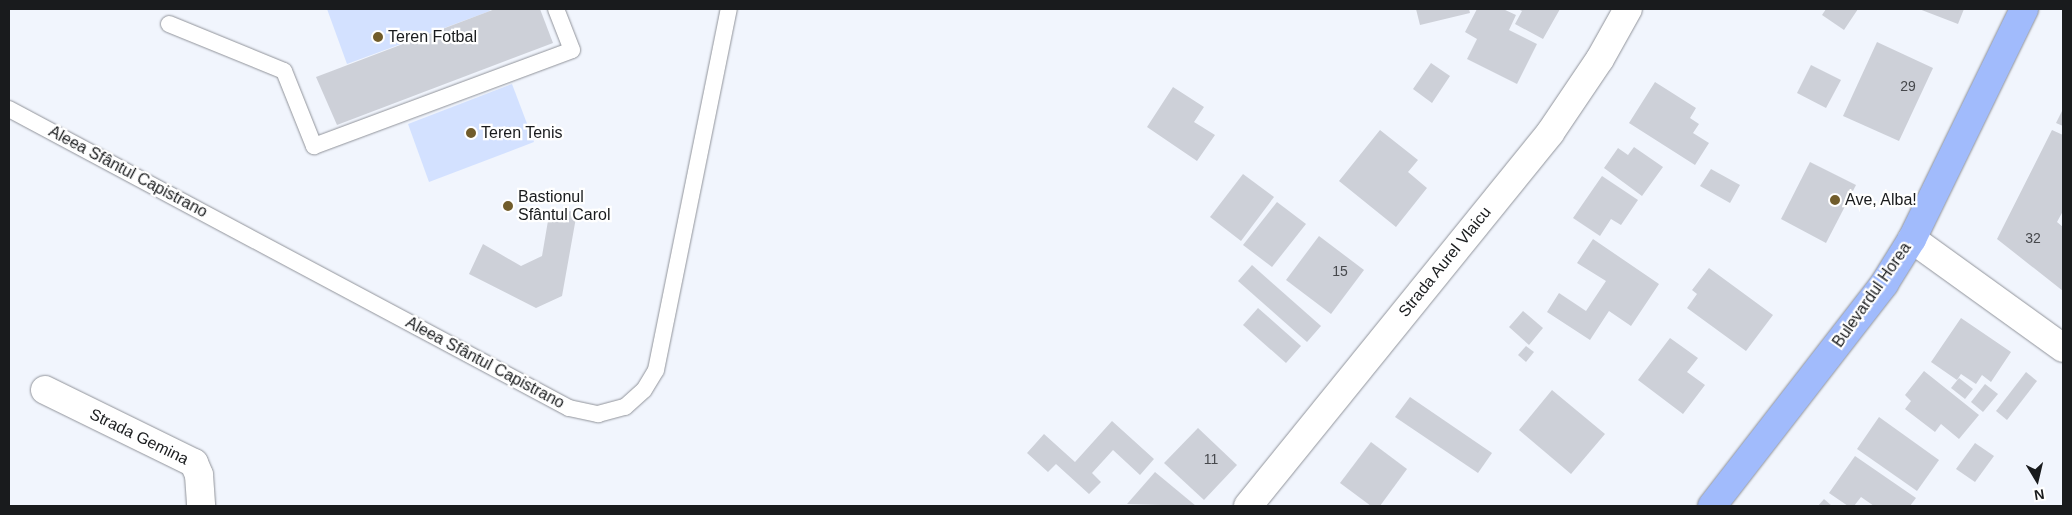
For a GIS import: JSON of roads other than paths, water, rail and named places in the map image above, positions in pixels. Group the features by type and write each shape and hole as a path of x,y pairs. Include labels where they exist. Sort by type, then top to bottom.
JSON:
{"main road":[{"name":"Bulevardul Horea","path":"1712,506 1884,284 1912,239 2024,9"}],"street":[{"name":"Strada Aurel Vlaicu","path":"1248,506 1550,133 1600,59 1628,9"},
{"path":"1912,239 2063,348"},
{"name":"Strada Gemina","path":"45,390 194,463 199,475 201,506"}],"lane":[{"path":"169,24 284,72 314,146 572,50 556,9"},
{"name":"Aleea Sfântul Capistrano","path":"9,109 569,408 598,414 625,407 644,390 656,370 729,9"}],"place":[{"name":"Teren Fotbal","path":"378,37"},
{"name":"Teren Tenis","path":"471,133"},
{"name":"Ave, Alba!","path":"1835,200"},
{"name":"Bastionul Sfântul Carol","path":"508,206"}]}
